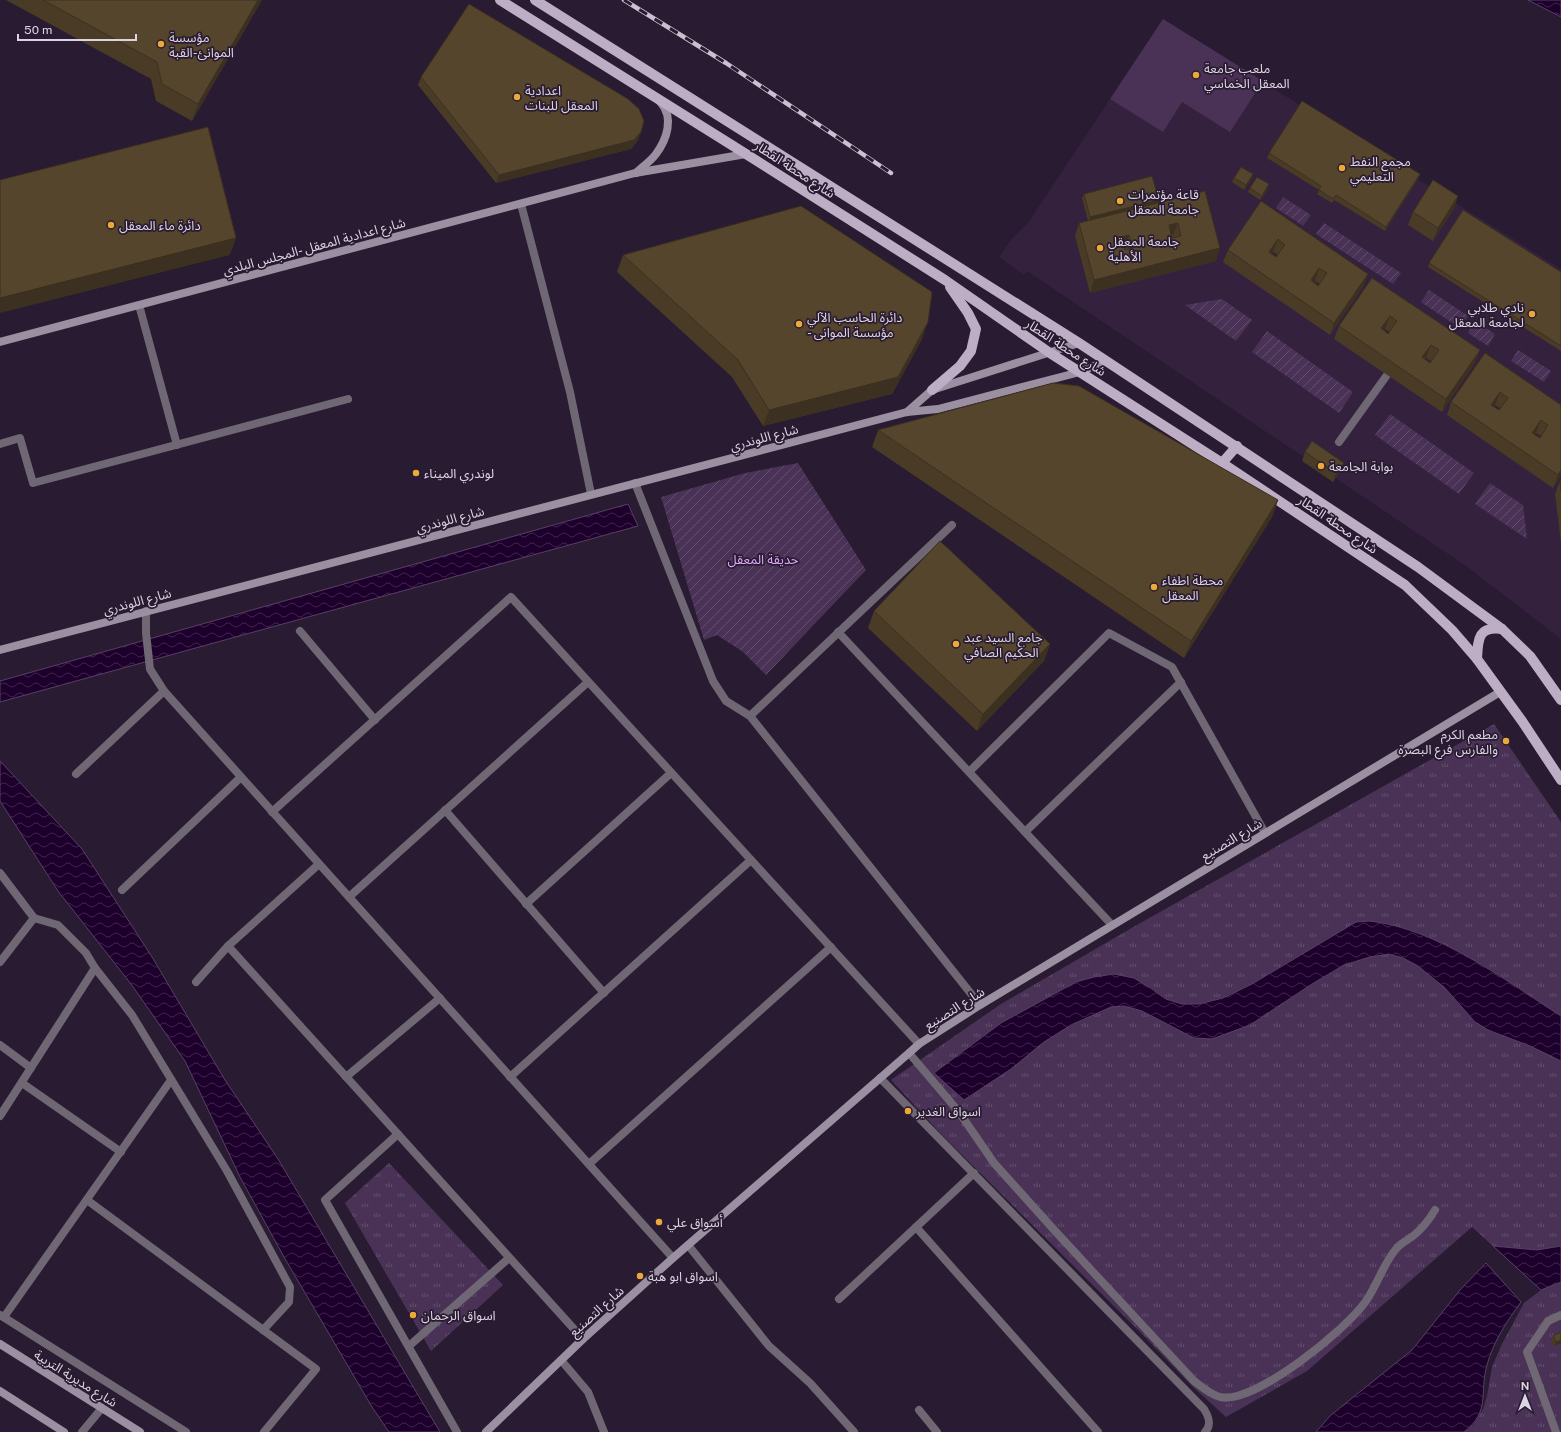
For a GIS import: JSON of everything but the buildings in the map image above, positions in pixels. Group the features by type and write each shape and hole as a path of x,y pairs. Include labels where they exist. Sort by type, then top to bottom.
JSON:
{"main road":[{"name":"شارع محطة القطار","path":"500,0 655,96 945,280 1050,353 1222,463 1405,585 1452,630 1477,659 1522,721 1561,780"},
{"name":"شارع محطة القطار","path":"535,0 1079,343 1418,567 1502,629 1530,656 1561,700"},
{"path":"932,390 960,366 971,351 976,329 968,313 945,280"},
{"path":"1222,463 1236,446"},
{"path":"1477,659 1478,640 1482,633 1487,629 1492,628 1502,629"},
{"path":"1544,754 1561,765"}],"street":[{"path":"635,174 656,154 667,134 667,110 655,96"},
{"name":"شارع اعدادية المعقل -المجلس البلدي","path":"0,342 635,174 746,154"},
{"path":"521,204 570,392 591,494"},
{"path":"139,305 177,445"},
{"path":"907,412 932,390 1079,343"},
{"name":"شارع اللوندري","path":"0,650 907,412 938,409 1080,372 1106,361"},
{"path":"1339,442 1387,375"},
{"path":"0,444 20,438 34,483 348,399"},
{"path":"635,483 713,681 726,701 750,716 980,1005"},
{"path":"750,716 952,525"},
{"path":"272,812 511,597 919,1044"},
{"path":"146,611 146,633 150,669 164,691 673,1258"},
{"path":"300,632 374,720"},
{"path":"838,632 1112,925"},
{"path":"969,772 1109,633 1172,667 1265,833"},
{"path":"349,897 588,682"},
{"path":"1025,832 1181,682"},
{"path":"76,774 164,691"},
{"name":"شارع التصنيع","path":"486,1432 583,1339 673,1258 919,1044 1112,925 1500,692"},
{"path":"526,904 671,773"},
{"path":"122,890 241,777"},
{"path":"445,810 604,993"},
{"path":"510,1077 751,860"},
{"path":"196,982 228,946 319,864"},
{"path":"0,873 34,918 58,925 86,953 95,968 132,1015 227,1171 290,1287 289,1302 263,1330"},
{"path":"0,962 34,918"},
{"path":"228,946 583,1339"},
{"path":"589,1164 831,947"},
{"path":"0,1116 95,968"},
{"path":"346,1077 440,998"},
{"path":"0,1044 31,1068"},
{"path":"909,1053 959,1112 994,1163 1056,1232 1194,1381 1206,1391 1220,1397 1234,1397 1254,1390 1308,1356 1349,1320 1366,1301 1386,1262 1398,1247 1428,1222 1435,1210"},
{"path":"880,1078 1204,1409 1210,1422 1208,1429 1205,1432"},
{"path":"171,1080 87,1200 2,1316 186,1432"},
{"path":"22,1083 121,1152"},
{"path":"398,1134 325,1200 457,1432"},
{"path":"839,1298 974,1173"},
{"path":"87,1200 316,1369 264,1432"},
{"path":"916,1227 1098,1432"},
{"path":"688,1245 769,1346 810,1383 854,1432"},
{"path":"409,1346 509,1258"},
{"path":"1556,1432 1527,1352 1548,1321 1561,1315"},
{"name":"شارع مديرية التربية","path":"0,1344 140,1432"},
{"path":"561,1360 588,1392 604,1432"},
{"path":"0,1391 64,1432"},
{"path":"82,1432 102,1408"},
{"path":"919,1410 937,1432"}],"shaded area":[{"path":"1163,19 1561,269 1561,639 1466,566 1027,271 1024,275 999,257 1010,241 1028,223"}],"green space":[{"name":"ملعب جامعة المعقل الخماسي","path":"1163,19 1263,81 1230,132 1182,102 1163,132 1110,99"},
{"path":"1283,197 1311,215 1303,226 1276,208"},
{"path":"1324,223 1401,273 1393,284 1316,234"},
{"path":"1429,290 1468,316 1460,328 1421,302"},
{"path":"1222,299 1252,320 1236,341 1185,305"},
{"path":"1475,321 1495,334 1488,346 1468,333"},
{"path":"1267,331 1353,392 1339,413 1252,352"},
{"path":"1518,350 1551,371 1544,382 1511,361"},
{"path":"1390,414 1474,473 1459,494 1375,435"},
{"name":"حديقة المعقل","path":"798,463 866,570 766,675 743,652 717,635 704,640 661,497 745,473"},
{"path":"1490,483 1523,505 1527,539 1475,504"},
{"path":"1494,724 1561,822 1561,1432 1464,1432 1473,1425 1483,1409 1492,1367 1502,1344 1524,1303 1541,1290 1472,1227 1307,1371 1226,1417 1193,1387 1144,1336 942,1135 891,1080 1001,1004 1135,926"},
{"path":"389,1163 503,1285 431,1351 345,1203"}],"water":[{"path":"1528,0 1561,0 1561,17"},
{"path":"628,504 638,526 0,702 0,681"},
{"path":"0,761 82,849 152,957 225,1080 278,1159 440,1432 389,1432 372,1407 284,1257 240,1177 185,1061 131,984 58,891 0,801"},
{"path":"1370,921 1395,926 1421,934 1446,945 1494,972 1561,1016 1561,1061 1530,1046 1488,1030 1475,1022 1445,988 1418,966 1403,958 1389,954 1370,957 1344,965 1312,984 1250,1025 1212,1039 1194,1038 1142,1011 1124,1006 1111,1007 1071,1025 1044,1042 1011,1069 964,1100 934,1073 1001,1023 1076,982 1114,974 1134,978 1166,999 1182,1004 1199,1004 1223,998 1252,984 1356,922"},
{"path":"1493,1246 1537,1250 1561,1246 1561,1282 1541,1290"},
{"path":"1486,1263 1521,1302 1506,1324 1493,1348 1485,1375 1481,1409 1478,1417 1464,1432 1316,1432 1331,1415 1412,1350 1460,1290"}],"railway":[{"path":"624,0 726,63 891,173"}],"place":[{"name":"مؤسسة الموانئ-القبة","path":"161,44"},
{"name":"ملعب جامعة المعقل الخماسي","path":"1196,75"},
{"name":"اعدادية المعقل للبنات","path":"517,97"},
{"name":"مجمع النفط التعليمي","path":"1342,168"},
{"name":"قاعة مؤتمرات جامعة المعقل","path":"1120,201"},
{"name":"دائرة ماء المعقل","path":"111,225"},
{"name":"جامعة المعقل الأهلية","path":"1100,248"},
{"name":"نادي طلابي لجامعة المعقل","path":"1532,314"},
{"name":"دائرة الحاسب الآلي - مؤسسة الموانى","path":"799,324"},
{"name":"بوابة الجامعة","path":"1321,466"},
{"name":"لوندري الميناء","path":"416,473"},
{"name":"محطة اطفاء المعقل","path":"1154,587"},
{"name":"جامع السيد عبد الحكيم الصافي","path":"956,644"},
{"name":"مطعم الكرم والفارس فرع البصرة","path":"1506,741"},
{"name":"اسواق الغدير","path":"908,1111"},
{"name":"أسواق علي","path":"659,1222"},
{"name":"اسواق ابو هبة","path":"640,1276"},
{"name":"اسواق الرحمان","path":"413,1315"}]}
